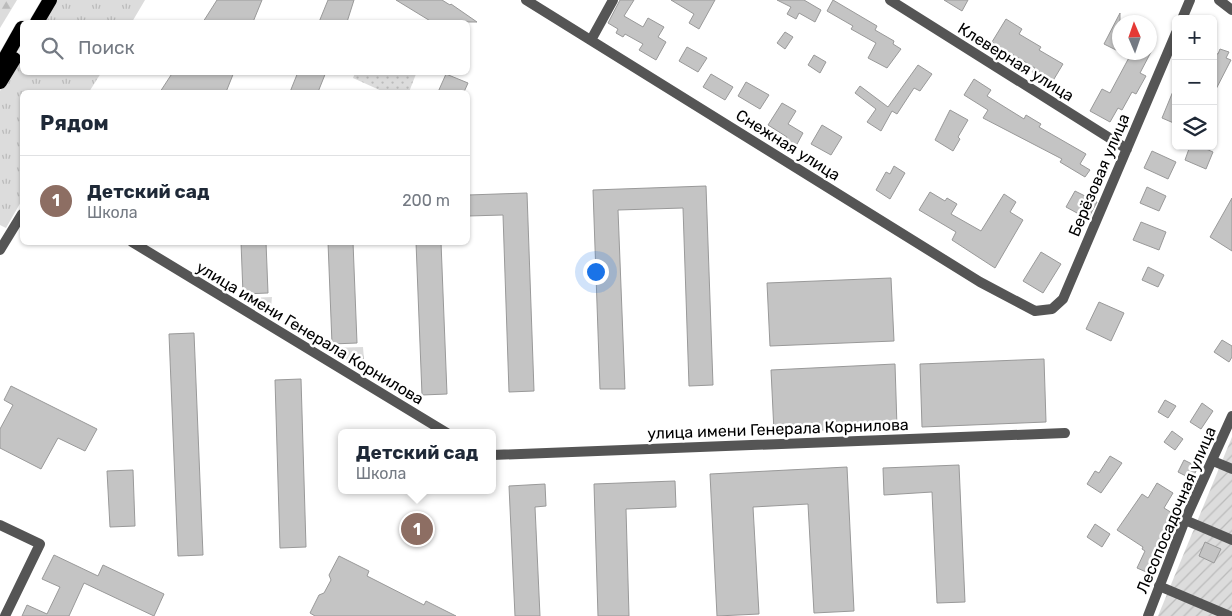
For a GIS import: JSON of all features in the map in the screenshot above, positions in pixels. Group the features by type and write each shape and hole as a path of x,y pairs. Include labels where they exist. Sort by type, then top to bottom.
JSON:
{"highway":[{"path":"27,20 39,0"},
{"path":"38,20 50,0"},
{"path":"0,67 20,32"},
{"path":"0,82 20,49"}],"street":[{"name":"Снежная улица","path":"526,0 980,282 1036,311"},
{"path":"591,40 613,0"},
{"name":"Клеверная улица","path":"890,0 1126,149"},
{"path":"1184,15 1190,0"},
{"path":"1218,0 1232,10"},
{"name":"Берёзовая улица","path":"1036,311 1052,309 1063,299 1172,42"},
{"path":"0,250 20,217"},
{"name":"улица имени Генерала Корнилова","path":"137,245 440,429"},
{"name":"Лесопосадочная улица","path":"1148,616 1186,520 1232,416"},
{"name":"улица имени Генерала Корнилова","path":"496,455 1065,433"},
{"path":"1213,461 1232,469"},
{"path":"1186,520 1232,540"},
{"path":"0,525 40,544 5,616"},
{"path":"1159,586 1230,616"}],"green space":[{"path":"0,0 17,0 0,28"},
{"path":"55,0 145,0 133,20 43,20"},
{"path":"20,58 20,75 100,75 90,90 20,90 20,204 6,228 0,225 0,91"},
{"path":"354,75 416,75 410,90 380,90 353,78"},
{"path":"272,297 271,308 266,311 244,298"},
{"path":"363,347 364,359 357,366 328,348"},
{"path":"1232,437 1232,616 1158,616"}],"building":[{"path":"217,0 262,0 254,20 204,20"},
{"path":"328,0 354,0 348,20 320,20"},
{"path":"396,0 442,0 477,22 470,22 470,20 429,20"},
{"path":"620,0 634,0 624,16 643,27 648,18 664,27 658,37 666,42 656,60 639,50 643,44 625,34 623,37 616,33 618,29 608,23"},
{"path":"671,0 715,0 699,29 689,23 694,14"},
{"path":"777,0 804,0 821,10 815,22 799,13 796,19 787,14 791,7"},
{"path":"833,0 877,26 875,30 894,41 893,44 901,49 887,68 868,58 876,43 851,29 853,26 827,11"},
{"path":"944,0 968,0 962,11"},
{"path":"1006,19 1022,29 1019,34 1041,47 1039,50 1063,64 1051,84 1032,72 1035,68 992,42"},
{"path":"1112,28 1112,48 1104,44"},
{"path":"785,32 793,37 785,49 777,43"},
{"path":"687,47 707,58 698,72 679,61"},
{"path":"1220,49 1229,52 1226,58 1231,60 1217,87 1217,54"},
{"path":"814,55 826,62 820,73 808,65"},
{"path":"1128,60 1147,60 1140,73 1146,76 1136,94 1132,92 1122,110 1118,108 1110,122 1090,111 1102,89 1110,93"},
{"path":"918,65 932,74 920,91 914,88 897,114 892,111 881,131 867,122 876,109 855,93 860,86 888,107"},
{"path":"711,74 733,87 725,100 703,87"},
{"path":"171,75 233,75 227,90 161,90"},
{"path":"297,75 325,75 319,90 291,90"},
{"path":"446,75 468,83 465,90 439,90"},
{"path":"974,79 991,90 987,96 1024,119 1026,115 1041,124 1039,127 1086,154 1080,164 1090,170 1085,177 1060,162 1062,159 983,118 988,110 964,95"},
{"path":"746,82 769,95 760,109 738,96"},
{"path":"1172,94 1172,122 1162,118"},
{"path":"782,103 796,111 788,124 803,133 796,146 785,140 787,137 768,125"},
{"path":"950,110 968,120 958,137 960,139 953,151 935,140"},
{"path":"822,125 842,137 831,155 811,144"},
{"path":"1189,150 1208,150 1213,152 1206,169 1185,160"},
{"path":"1152,151 1176,162 1168,179 1144,168"},
{"path":"894,166 905,173 890,199 876,190 886,172 890,174"},
{"path":"706,186 713,385 689,386 683,208 618,210 625,389 600,389 593,190"},
{"path":"1147,187 1166,196 1159,211 1140,203"},
{"path":"1075,191 1097,202 1088,219 1066,207"},
{"path":"930,192 945,201 947,198 957,204 951,214 981,231 1004,194 1016,202 1010,212 1023,220 995,268 952,240 956,232 919,210"},
{"path":"527,193 534,391 509,392 503,215 470,216 470,195"},
{"path":"1232,198 1232,251 1210,237"},
{"path":"1141,222 1166,232 1159,250 1133,240"},
{"path":"241,245 266,245 268,293 243,294"},
{"path":"328,245 353,245 357,343 332,344"},
{"path":"416,245 441,245 447,394 422,395"},
{"path":"1041,252 1061,264 1043,293 1023,281"},
{"path":"1148,267 1164,275 1158,287 1142,280"},
{"path":"891,278 894,341 770,346 767,283"},
{"path":"1099,302 1124,313 1111,341 1086,329"},
{"path":"194,333 203,555 178,556 169,334"},
{"path":"1222,340 1232,346 1232,357 1229,362 1214,352"},
{"path":"1044,359 1046,422 922,427 920,364"},
{"path":"895,364 897,427 774,432 771,370"},
{"path":"301,379 306,547 280,548 275,380"},
{"path":"11,386 97,429 85,451 58,438 41,469 0,448 0,429 13,405 4,400"},
{"path":"1165,400 1176,406 1168,418 1158,412"},
{"path":"1202,403 1213,411 1201,429 1190,422"},
{"path":"1172,431 1183,439 1175,450 1164,442"},
{"path":"1110,456 1122,463 1101,493 1087,484 1095,471 1099,473"},
{"path":"1184,460 1198,467 1192,479 1178,472"},
{"path":"959,465 965,602 937,603 932,492 884,495 883,468"},
{"path":"847,467 854,611 814,613 808,504 753,507 759,614 717,616 710,474"},
{"path":"133,470 135,526 110,527 107,471"},
{"path":"675,481 676,507 626,509 629,616 598,616 594,484"},
{"path":"1157,483 1173,493 1164,508 1177,516 1163,540 1169,543 1151,574 1137,568 1145,551 1142,549 1143,547 1117,530 1142,494 1148,498"},
{"path":"545,484 546,506 535,507 540,616 515,616 509,486"},
{"path":"1095,524 1110,534 1102,547 1087,537"},
{"path":"1205,542 1221,549 1214,563 1199,556"},
{"path":"54,555 98,576 103,565 164,594 154,616 84,583 69,616 22,616 27,605 47,614 60,587 42,579"},
{"path":"339,556 369,571 367,576 424,605 426,601 456,616 315,616 310,613 319,595 324,593 331,580 329,575"}],"place":[{"name":"Детский сад","path":"417,529"}]}
